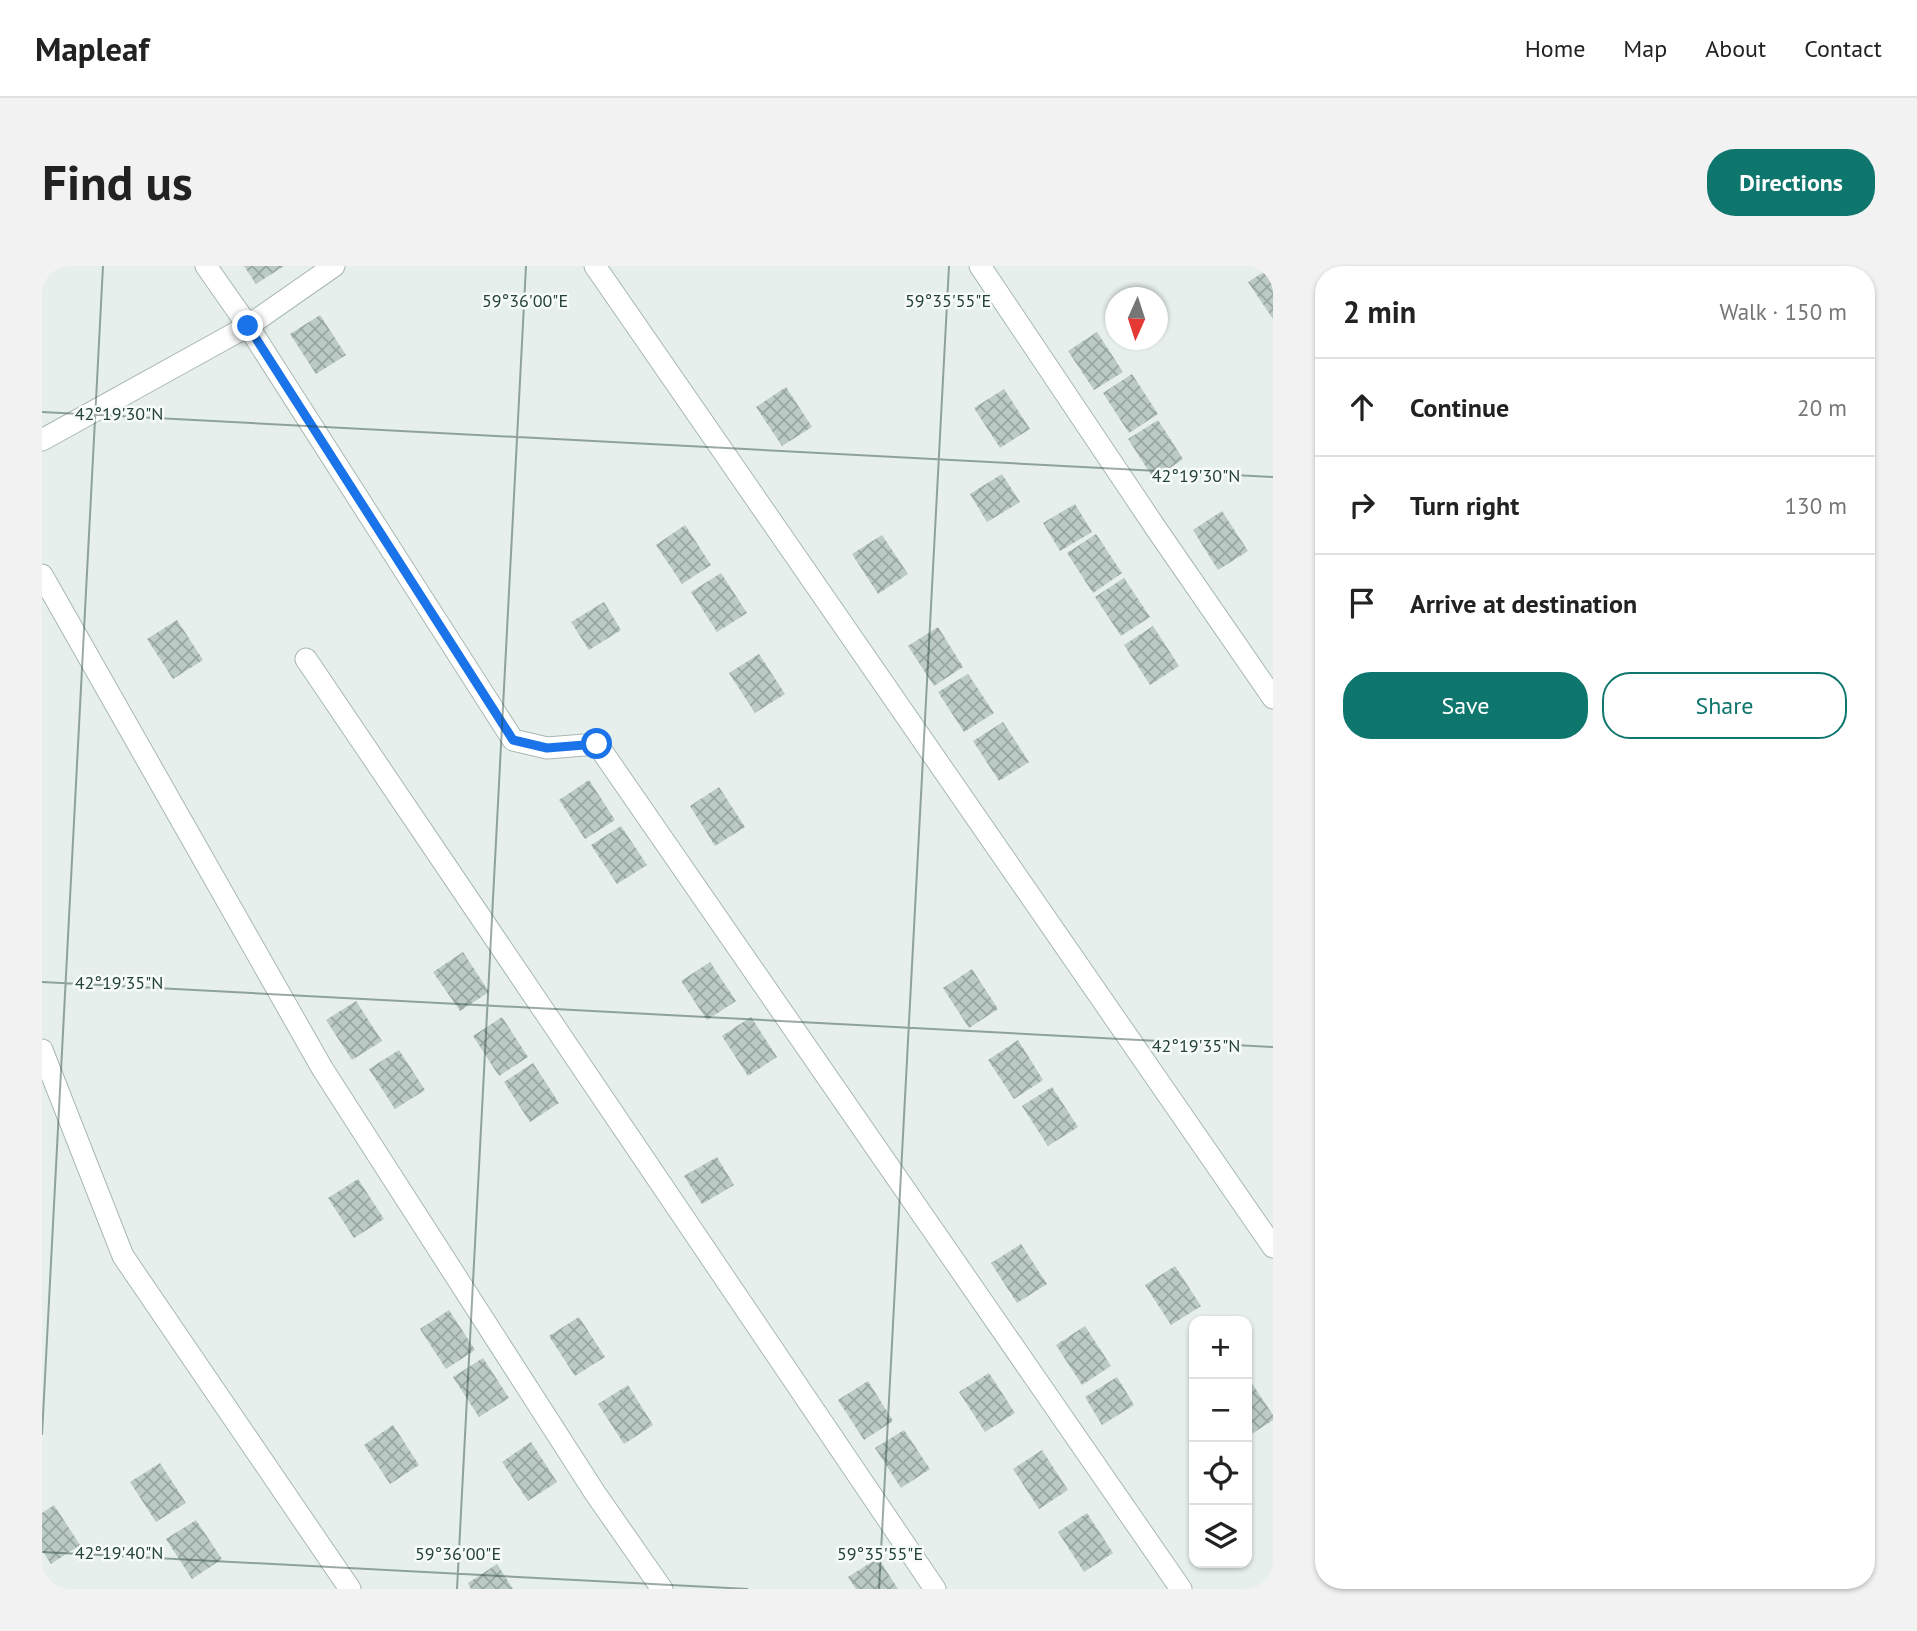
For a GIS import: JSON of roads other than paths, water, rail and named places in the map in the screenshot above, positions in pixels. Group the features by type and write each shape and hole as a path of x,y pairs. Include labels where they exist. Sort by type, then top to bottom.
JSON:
{"street":[{"path":"206,266 248,326 513,740 547,748 597,744 1181,1589"},
{"path":"42,440 248,326 334,266"},
{"path":"595,266 1273,1247"},
{"path":"980,266 1273,698"},
{"path":"42,575 322,1068 595,1493 662,1589"},
{"path":"306,659 934,1589"},
{"path":"42,1050 123,1256 350,1589"}]}
